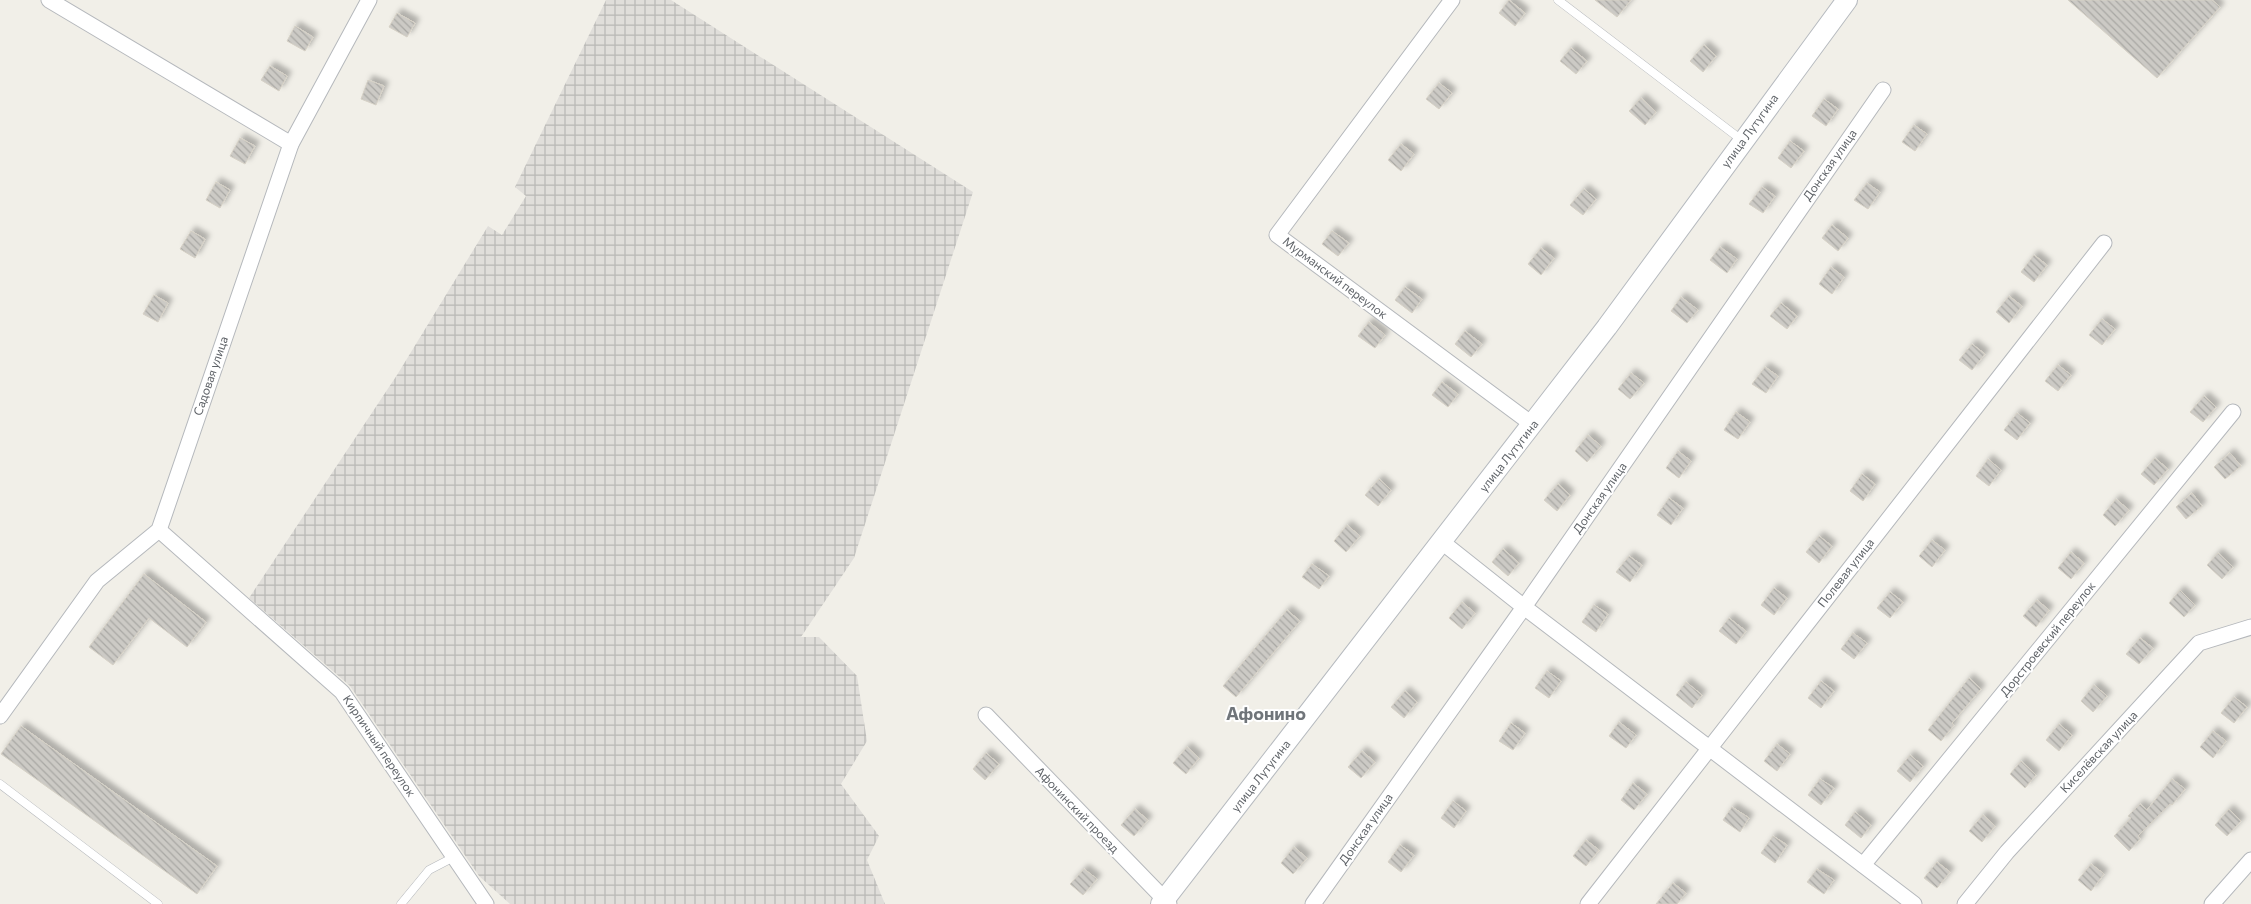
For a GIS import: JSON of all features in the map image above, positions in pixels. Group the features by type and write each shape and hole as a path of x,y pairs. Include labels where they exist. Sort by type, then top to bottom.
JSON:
{"main road":[{"name":"улица Лутугина","path":"1165,902 1607,328 1847,0"}],"street":[{"path":"49,0 291,144"},
{"name":"Садовая улица","path":"158,530 291,144 369,0"},
{"name":"Мурманский переулок","path":"1452,0 1277,235 1532,424"},
{"name":"Донская улица","path":"1313,904 1524,607 1883,90"},
{"name":"Полевая улица","path":"1588,904 2104,243"},
{"name":"Дорстроевский переулок","path":"1863,865 2233,412"},
{"path":"0,716 96,581 158,530"},
{"name":"Кирпичный переулок","path":"158,530 342,692 486,904"},
{"path":"1442,542 1709,749 1914,904"},
{"name":"Киселёвская улица","path":"1965,904 2008,852 2199,643 2251,627"},
{"name":"Афонинский проезд","path":"986,715 1165,902"},
{"path":"2212,904 2251,860"}],"lane":[{"path":"1558,0 1743,141"},
{"path":"0,784 158,904"},
{"path":"401,904 429,870 454,857"}],"shaded area":[{"path":"606,0 671,0 973,192 854,558 801,637 819,637 857,676 867,741 841,784 879,836 867,860 885,904 510,904 479,876 350,686 249,598 397,375 488,226 502,235 526,196 515,187"}],"building":[{"path":"1509,0 1525,13 1515,26 1499,13"},
{"path":"1595,0 1631,0 1617,17"},
{"path":"2068,0 2212,0 2220,7 2157,78"},
{"path":"397,13 415,23 407,37 389,27"},
{"path":"295,26 313,37 305,51 287,41"},
{"path":"1704,45 1716,56 1703,72 1690,61"},
{"path":"1571,48 1587,61 1576,74 1560,61"},
{"path":"270,66 287,76 279,91 261,80"},
{"path":"368,80 384,86 376,105 361,99"},
{"path":"1439,83 1452,93 1439,109 1426,99"},
{"path":"1641,98 1656,112 1645,125 1629,111"},
{"path":"1824,99 1838,109 1826,126 1812,116"},
{"path":"1914,125 1927,134 1915,151 1902,142"},
{"path":"240,138 255,146 245,164 230,156"},
{"path":"1790,141 1804,151 1791,168 1778,158"},
{"path":"1401,144 1414,154 1401,171 1388,160"},
{"path":"216,182 230,190 220,208 206,200"},
{"path":"1867,183 1880,192 1868,209 1854,200"},
{"path":"1762,187 1775,196 1763,213 1749,204"},
{"path":"1584,189 1596,199 1583,215 1570,205"},
{"path":"1832,225 1848,238 1838,251 1822,238"},
{"path":"191,231 205,239 195,258 180,249"},
{"path":"1332,231 1349,243 1338,256 1322,244"},
{"path":"1720,247 1737,259 1727,273 1710,260"},
{"path":"1541,248 1554,258 1541,275 1528,264"},
{"path":"2034,255 2047,265 2034,282 2021,272"},
{"path":"1831,267 1844,277 1832,294 1819,284"},
{"path":"1405,287 1422,299 1412,313 1395,300"},
{"path":"154,295 168,303 158,322 143,314"},
{"path":"2009,296 2022,306 2009,323 1996,312"},
{"path":"1681,297 1698,310 1687,323 1671,311"},
{"path":"1781,303 1797,316 1787,329 1770,316"},
{"path":"2102,319 2115,329 2102,345 2089,335"},
{"path":"1369,322 1385,335 1375,348 1358,336"},
{"path":"1465,331 1482,344 1471,357 1455,344"},
{"path":"1972,344 1985,354 1972,370 1959,360"},
{"path":"2058,365 2071,375 2058,391 2045,381"},
{"path":"1765,367 1778,376 1766,393 1752,384"},
{"path":"1631,373 1644,383 1630,399 1618,389"},
{"path":"1442,382 1458,394 1448,407 1432,395"},
{"path":"2204,396 2216,407 2203,422 2190,412"},
{"path":"1736,412 1750,422 1738,439 1724,430"},
{"path":"2017,413 2030,423 2017,440 2004,430"},
{"path":"1588,435 1601,446 1587,462 1575,451"},
{"path":"1678,451 1691,461 1679,478 1666,468"},
{"path":"2230,453 2241,466 2225,479 2214,467"},
{"path":"2155,458 2168,469 2154,485 2141,474"},
{"path":"1988,459 2001,470 1989,486 1976,476"},
{"path":"1862,474 1875,484 1863,501 1850,491"},
{"path":"1379,479 1391,490 1378,506 1365,495"},
{"path":"1558,484 1570,495 1557,511 1544,500"},
{"path":"2192,493 2202,506 2186,519 2176,507"},
{"path":"1669,498 1683,508 1671,525 1657,515"},
{"path":"2116,499 2129,510 2115,526 2103,515"},
{"path":"1347,525 1360,536 1346,552 1334,541"},
{"path":"1819,536 1832,546 1819,563 1806,552"},
{"path":"1932,540 1945,550 1932,567 1919,556"},
{"path":"1503,549 1519,563 1508,576 1492,562"},
{"path":"2071,552 2084,563 2071,579 2058,568"},
{"path":"2218,553 2233,567 2222,579 2207,565"},
{"path":"1629,556 1642,565 1630,582 1616,572"},
{"path":"1312,564 1329,576 1319,589 1302,577"},
{"path":"144,574 206,622 187,647 149,618 113,665 89,647"},
{"path":"1774,588 1787,598 1774,615 1761,605"},
{"path":"2180,590 2195,605 2184,617 2169,603"},
{"path":"1890,592 1903,602 1890,618 1877,608"},
{"path":"2037,600 2049,610 2036,627 2023,616"},
{"path":"1462,602 1475,613 1462,629 1449,618"},
{"path":"1594,605 1608,614 1596,632 1582,622"},
{"path":"1287,610 1300,621 1236,697 1223,686"},
{"path":"1729,618 1746,631 1736,644 1719,631"},
{"path":"1853,633 1867,643 1854,659 1841,649"},
{"path":"2140,638 2153,648 2139,664 2126,654"},
{"path":"1547,671 1561,681 1549,698 1535,688"},
{"path":"1969,678 1981,689 1952,723 1954,725 1941,741 1928,730"},
{"path":"1821,681 1834,691 1821,708 1808,698"},
{"path":"1686,682 1702,695 1692,708 1676,695"},
{"path":"2094,685 2107,696 2093,712 2081,701"},
{"path":"1405,691 1417,702 1404,718 1391,707"},
{"path":"2234,697 2247,707 2234,723 2221,713"},
{"path":"1619,722 1636,735 1626,748 1609,736"},
{"path":"1511,723 1525,733 1513,750 1499,741"},
{"path":"2059,724 2072,735 2059,751 2046,740"},
{"path":"21,726 217,866 197,894 1,754"},
{"path":"2213,731 2226,741 2213,758 2200,747"},
{"path":"1777,744 1790,754 1777,771 1764,761"},
{"path":"1187,747 1199,758 1186,774 1173,763"},
{"path":"1362,751 1375,762 1361,778 1348,767"},
{"path":"986,753 999,764 985,780 973,769"},
{"path":"1910,755 1923,766 1910,782 1897,771"},
{"path":"2021,761 2036,775 2025,788 2010,774"},
{"path":"1820,779 1834,788 1821,805 1808,795"},
{"path":"2172,779 2185,789 2172,805 2170,804 2138,836 2140,839 2129,851 2114,836 2131,818 2128,816 2140,804 2147,810"},
{"path":"1633,783 1647,794 1634,810 1621,800"},
{"path":"1453,801 1466,811 1454,828 1441,818"},
{"path":"1732,807 1749,818 1740,832 1723,820"},
{"path":"1135,809 1148,820 1134,836 1121,825"},
{"path":"2229,809 2241,821 2227,836 2215,825"},
{"path":"1855,812 1871,825 1861,838 1845,825"},
{"path":"1983,815 1995,826 1982,842 1969,831"},
{"path":"1773,836 1787,845 1775,863 1761,853"},
{"path":"1586,840 1599,850 1586,866 1573,856"},
{"path":"1400,845 1414,855 1401,872 1388,862"},
{"path":"1294,847 1307,858 1293,874 1281,863"},
{"path":"1937,862 1950,872 1937,888 1924,878"},
{"path":"2091,864 2104,874 2091,891 2078,880"},
{"path":"1084,869 1097,879 1083,895 1070,884"},
{"path":"1817,869 1834,880 1824,894 1807,882"},
{"path":"1673,883 1686,893 1677,904 1656,904"}],"district":[{"name":"Афонино","path":"1266,714"}]}
